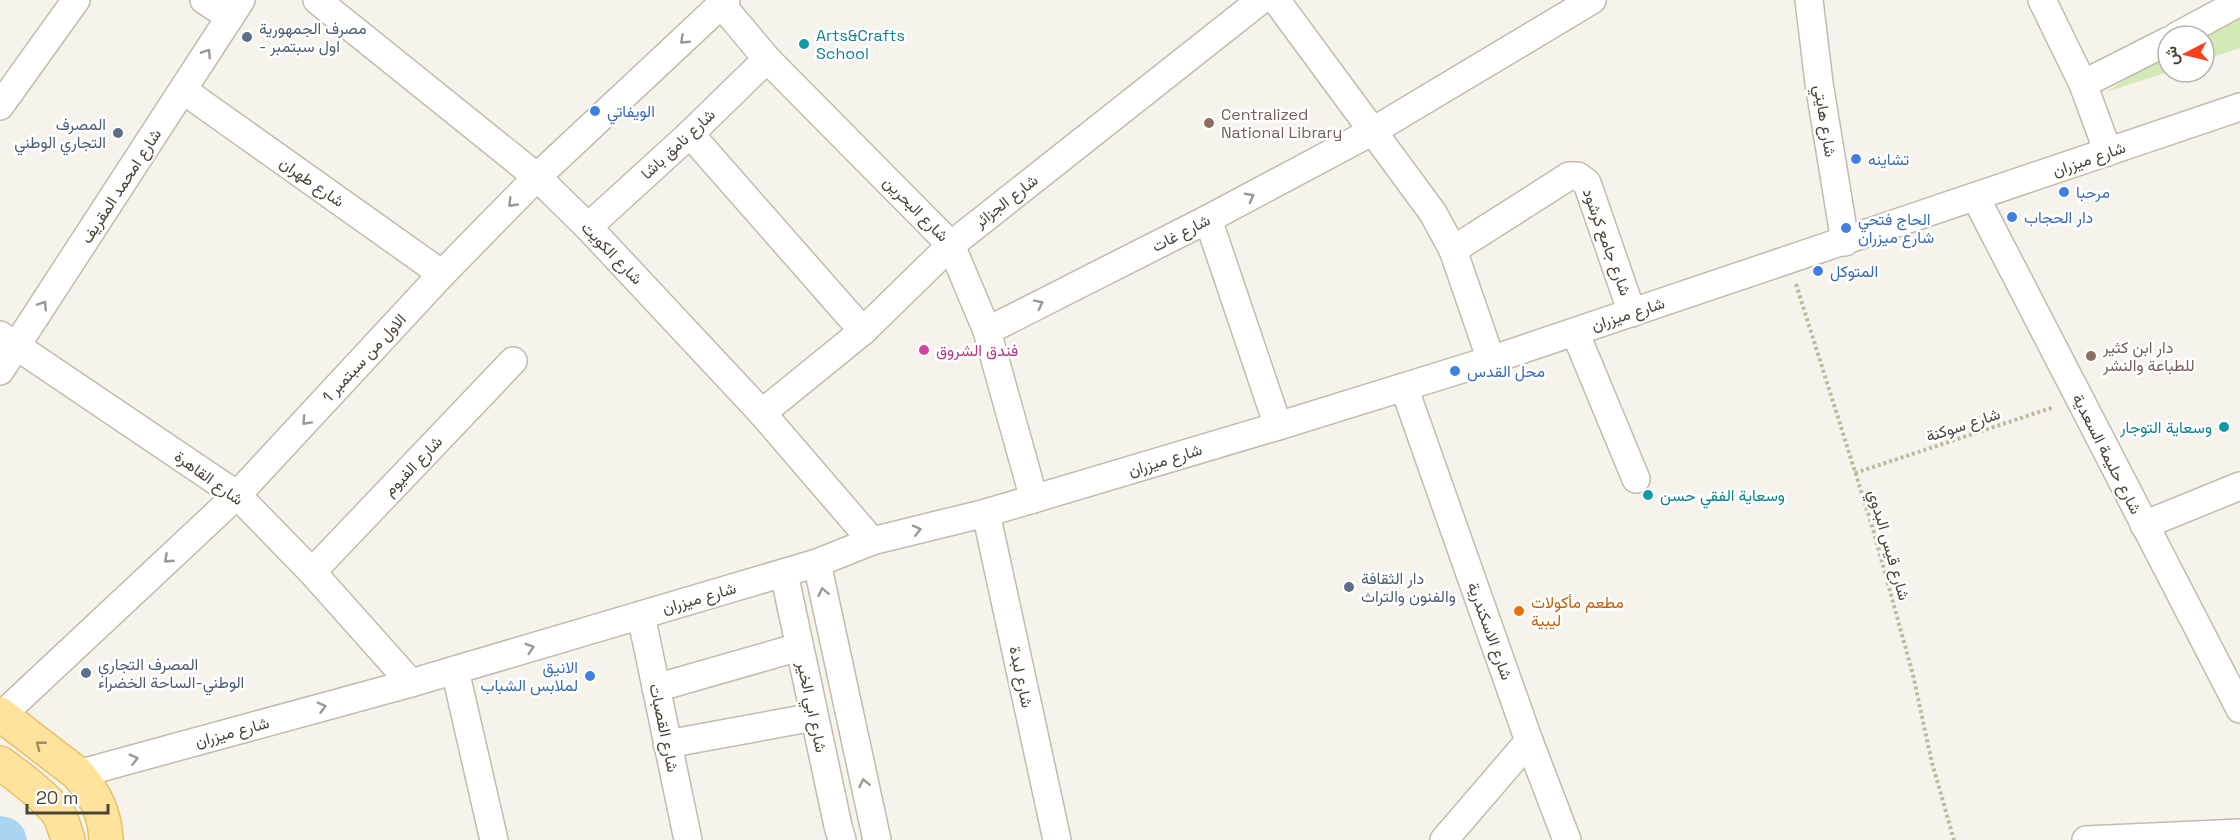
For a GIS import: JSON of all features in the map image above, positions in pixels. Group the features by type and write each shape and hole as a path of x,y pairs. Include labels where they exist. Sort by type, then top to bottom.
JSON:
{"main road":[{"path":"1,714 78,774 96,799 102,813 106,840"},
{"path":"0,763 54,809 64,826 68,840"}],"street":[{"path":"0,106 76,0"},
{"path":"204,0 236,8"},
{"name":"شارع الكويت","path":"317,0 537,177 588,227 762,413 872,542"},
{"name":"شارع الجزائر","path":"762,413 863,331 951,245 1261,0"},
{"path":"1276,0 1433,213 1453,250 1491,360"},
{"name":"شارع غات","path":"987,331 1208,219 1373,131 1592,0"},
{"name":"شارع هايتي","path":"1809,0 1819,83 1845,242"},
{"path":"2042,0 2083,84 2108,152"},
{"name":"الاول من سبتمبر 1","path":"1,714 237,495 442,274 537,177 724,2"},
{"name":"شارع البحرين","path":"724,2 767,59 951,245 987,331 1034,499"},
{"path":"2190,24 2206,9 2240,2"},
{"name":"شارع امحمد المقريف","path":"0,371 8,341 183,90 236,8"},
{"path":"2083,84 2156,46"},
{"name":"شارع نامق باشا","path":"588,227 690,134 767,59"},
{"name":"شارع طهران","path":"183,90 442,274"},
{"name":"شارع ميزران","path":"78,774 411,683 817,563 872,542 986,513 1278,426 1491,360 2240,107"},
{"path":"690,134 863,331"},
{"name":"شارع جامع كرشود","path":"1453,250 1569,176 1578,176 1587,183 1632,313"},
{"name":"شارع حليمة السعدية","path":"1976,198 2144,525 2237,698"},
{"path":"1208,219 1278,426"},
{"path":"1575,332 1636,479"},
{"name":"شارع القاهرة","path":"8,341 237,495 312,572 411,683"},
{"name":"شارع الفيوم","path":"312,572 513,361"},
{"name":"شارع الاسكندرية","path":"1404,387 1529,741 1567,840"},
{"path":"2144,525 2240,486"},
{"name":"شارع لبدة","path":"986,513 1057,840"},
{"path":"817,563 877,840"},
{"name":"شارع ابي الخير","path":"784,573 842,840"},
{"name":"شارع القصبات","path":"641,615 688,840"},
{"path":"656,688 799,647"},
{"path":"455,670 494,840"},
{"path":"667,744 814,717"},
{"path":"1444,840 1529,741"},
{"path":"2086,840 2183,838 2240,833"}],"path":[{"name":"شارع قيس البدوي","path":"1788,261 1855,473 1913,675 1932,763 1954,840"},
{"name":"شارع سوكنة","path":"1855,473 2079,399"}],"green space":[{"path":"2240,10 2240,48 2216,56 2216,27"},
{"path":"2156,60 2156,76 2106,92"}],"water":[{"path":"0,816 10,818 22,826 27,840 0,840"}],"place":[{"name":"مصرف الجمهورية - اول سبتمبر","path":"247,37"},
{"name":"Arts&Crafts School","path":"804,44"},
{"name":"الويفاتي","path":"595,111"},
{"name":"Centralized National Library","path":"1209,123"},
{"name":"المصرف التجاري الوطني","path":"118,133"},
{"name":"تشاينه","path":"1856,159"},
{"name":"مرحبا","path":"2064,192"},
{"name":"دار الحجاب","path":"2012,217"},
{"name":"الحاج فتحي شارع ميزران","path":"1846,228"},
{"name":"المتوكل","path":"1818,271"},
{"name":"فندق الشروق","path":"924,350"},
{"name":"دار ابن كثير للطباعة والنشر","path":"2091,356"},
{"name":"محل القدس","path":"1455,371"},
{"name":"وسعاية التوجار","path":"2224,427"},
{"name":"وسعاية الفقي حسن","path":"1648,495"},
{"name":"دار الثقافة والفنون والتراث","path":"1349,587"},
{"name":"مطعم مأكولات ليبية","path":"1519,611"},
{"name":"المصرف التجاري الوطني-الساحة الخضراء","path":"86,673"},
{"name":"الانيق لملابس الشباب","path":"590,676"}]}
